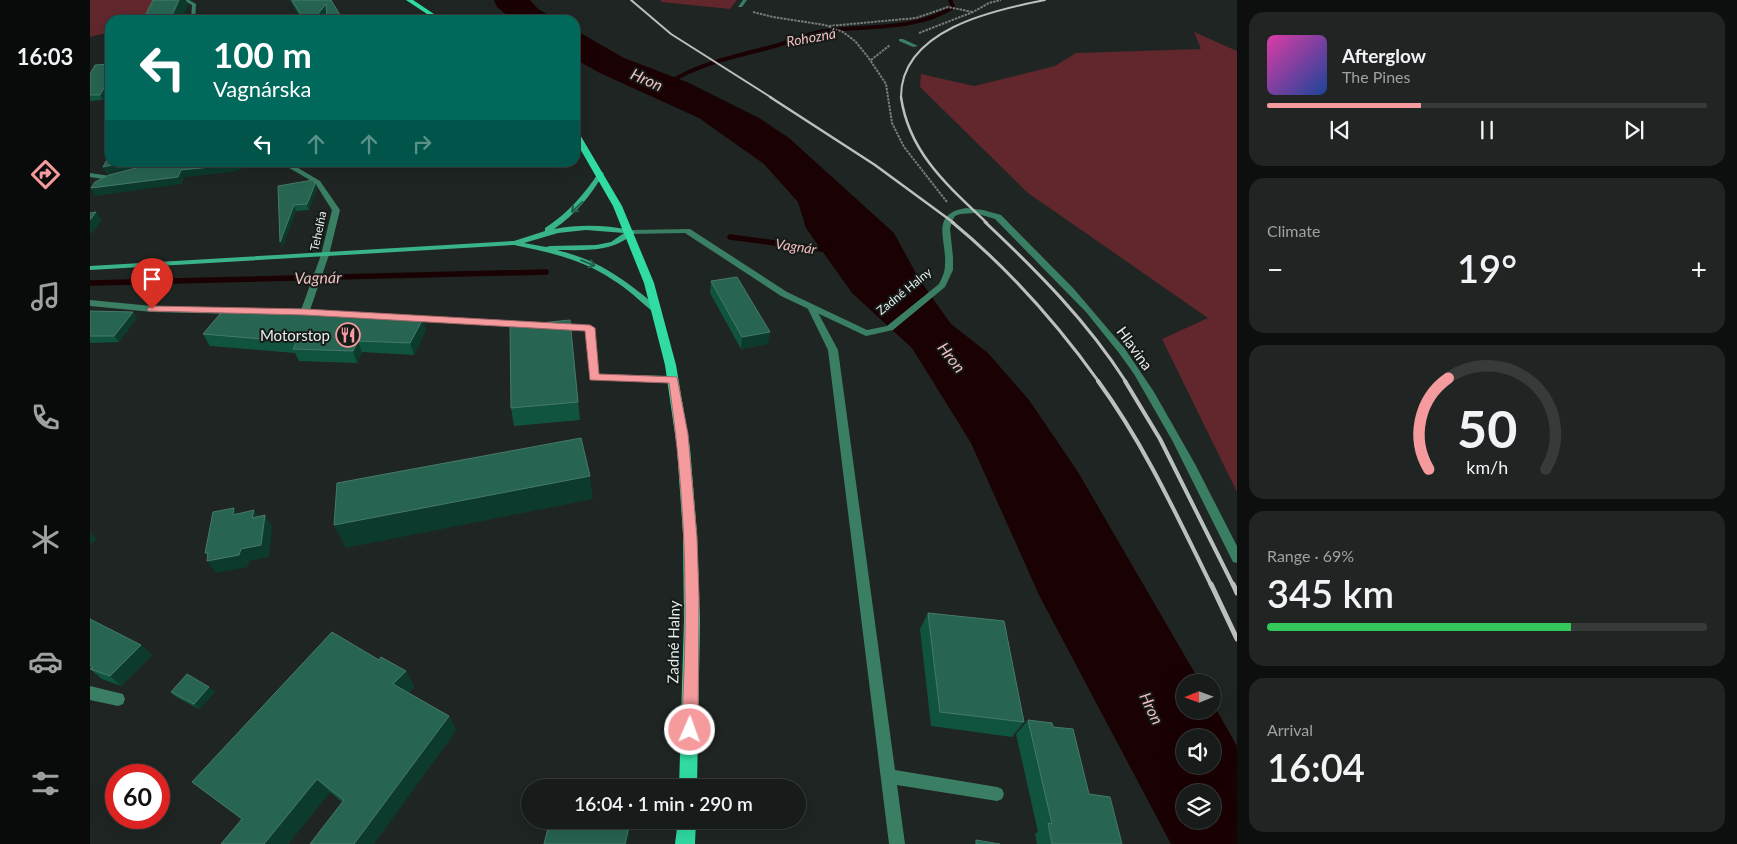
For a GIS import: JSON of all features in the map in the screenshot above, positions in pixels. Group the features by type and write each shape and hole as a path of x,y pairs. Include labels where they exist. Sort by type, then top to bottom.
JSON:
{"main road":[{"path":"409,0 433,15"},
{"path":"580,141 601,173 631,232"},
{"name":"Zadné Halny","path":"631,232 656,310 673,379 686,477 691,548 692,682 688,779"},
{"path":"685,844 686,829"}],"street":[{"path":"185,0 194,4 193,15"},
{"path":"740,6 745,0"},
{"path":"901,40 915,46"},
{"name":"Tehelňa","path":"291,167 318,182 336,210 325,255 305,312"},
{"path":"544,233 562,221 586,199 601,173"},
{"path":"90,175 110,178"},
{"path":"96,185 119,176"},
{"name":"Hlavina","path":"956,212 973,210 998,217 1109,334 1136,371 1163,416 1237,558"},
{"name":"Zadné Halny","path":"631,232 687,231 784,294 866,333 890,328 933,294 948,276 950,252 946,229 948,218 956,212"},
{"path":"514,243 544,233 591,226 609,227 631,232"},
{"path":"541,248 596,247 613,244 631,232"},
{"path":"90,268 514,243 541,248 574,258 603,270 619,280 656,310"},
{"path":"90,303 152,309 247,311"},
{"path":"811,307 833,350 897,844"},
{"path":"276,312 590,328 594,377 673,379"},
{"path":"90,693 118,699"},
{"path":"888,776 997,794"}],"path":[{"path":"871,60 887,46 974,12 989,3 1001,0"},
{"path":"740,6 766,17 808,21 828,26 841,32 860,46 887,84 888,104 894,129 920,170 956,212"},
{"path":"828,26 916,18 948,7 974,12"}],"shaded area":[{"path":"90,0 179,0 150,15 105,15 105,33 90,37"},
{"path":"661,0 737,0 730,9 661,2"},
{"path":"1194,32 1237,51 1237,492 1162,339 1208,318 1028,193 920,87 921,74 974,86 1055,66 1076,53 1201,49"}],"water":[{"path":"494,0 530,0 538,9 548,15 507,15 497,7"},
{"name":"Hron","path":"580,33 624,58 687,82 759,118 789,138 894,233 919,279 951,324 988,353 1029,400 1078,472 1195,674 1176,674 1176,719 1221,718 1237,746 1237,844 1171,844 1039,595 971,443 912,348 852,293 806,228 798,202 764,164 699,118 600,73 580,62"}],"building":[{"path":"153,0 179,0 172,15 146,15"},
{"path":"292,0 331,0 340,15 327,15 326,4 317,15 301,15"},
{"path":"105,64 105,86 100,95 90,95 90,74 95,65"},
{"path":"210,167 181,170 178,177 91,188 95,182 109,175 136,168"},
{"path":"313,180 315,184 307,204 294,205 280,242 278,186"},
{"path":"96,212 90,220 90,213"},
{"path":"737,277 770,332 742,337 711,281"},
{"path":"225,308 423,319 410,343 358,341 353,351 293,349 297,342 203,334"},
{"path":"90,311 133,312 114,336 90,336"},
{"path":"570,320 578,402 511,408 510,326"},
{"path":"581,438 590,476 334,525 337,483"},
{"path":"234,508 233,515 254,510 252,518 265,515 261,545 241,549 239,555 207,561 208,553 205,553 213,512"},
{"path":"928,613 1004,621 1024,722 940,712"},
{"path":"90,619 141,645 110,676 90,669 93,667 90,665"},
{"path":"332,632 379,660 381,657 406,671 393,684 449,716 354,844 310,844 344,800 317,779 264,844 221,844 242,819 192,782"},
{"path":"187,674 209,687 194,704 171,692"},
{"path":"1028,720 1052,723 1053,727 1073,729 1089,794 1110,797 1122,844 1052,844 1048,823 1052,824"},
{"path":"548,829 628,829 625,844 544,844"},
{"path":"976,840 1000,844 976,844"}],"waterway":[{"name":"Rohozná","path":"670,82 708,64 775,46 813,33 908,24 923,20 939,15 953,7 950,0"},
{"name":"Vagnár","path":"730,237 829,250"},
{"name":"Vagnár","path":"90,283 546,272"}],"railway":[{"path":"631,0 671,34 772,98"},
{"path":"901,97 905,75 916,55 932,40 953,27 976,17 1045,0"},
{"path":"770,97 875,165 954,223"},
{"path":"901,97 905,117 921,152 958,196 987,223"},
{"path":"952,222 993,258 1031,297 1066,338 1099,382"},
{"path":"985,222 1061,298 1095,338 1126,382"},
{"path":"1098,381 1145,455 1211,585"},
{"path":"1125,381 1160,439 1233,585"},
{"path":"1211,584 1237,639"},
{"path":"1233,584 1237,593"}],"place":[{"name":"Motorstop","path":"348,335"}],"route":[{"path":"152,309 305,312 590,328 594,377 673,379 682,434 690,538 692,692 690,730"}]}
